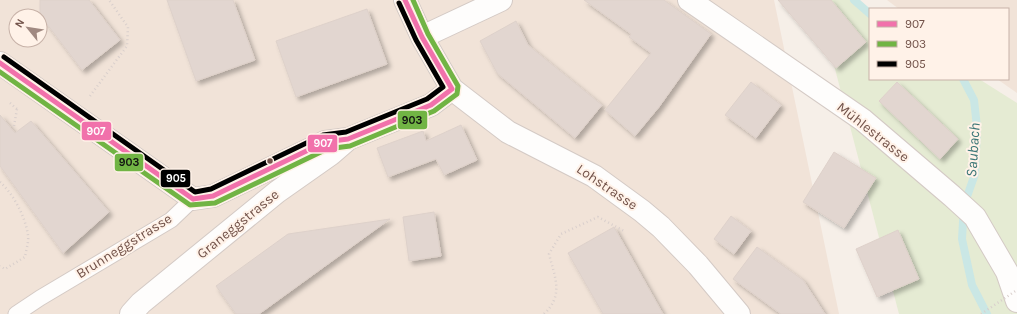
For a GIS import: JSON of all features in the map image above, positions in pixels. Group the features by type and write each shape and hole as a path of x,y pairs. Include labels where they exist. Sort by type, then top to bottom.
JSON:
{"street":[{"path":"0,62 192,199 213,196 325,142 348,139 431,104 452,89 422,37 405,0"},
{"path":"422,37 501,0"},
{"name":"Mühlestrasse","path":"689,0 863,120 975,217 1007,272 1017,301"},
{"name":"Lohstrasse","path":"452,89 508,132 594,176 642,211 661,227 698,265 739,314"},
{"name":"Graneggstrasse","path":"131,314 141,303 277,192 331,154 348,139"}],"lane":[{"name":"Brunneggstrasse","path":"16,314 40,298 171,220 192,199"}],"path":[{"path":"76,115 127,46 128,27 109,0"},
{"path":"14,126 17,109"},
{"path":"0,182 6,188 21,212 28,236 25,257 5,269 0,266"},
{"path":"544,314 553,306 558,285 549,254 561,234 598,217 625,232"},
{"path":"980,314 1017,290"}],"shaded area":[{"path":"0,0 774,0 839,314 0,314"},
{"path":"887,0 1017,0 1017,93 998,80 1009,80 1009,8 898,8"}],"green space":[{"path":"817,0 855,0 869,8 869,80 981,80 1017,103 1017,314 899,314"}],"building":[{"path":"40,0 89,0 120,40 82,70 48,25 48,8 40,8"},
{"path":"167,0 233,0 255,60 196,81"},
{"path":"584,0 664,0 711,34 659,107 635,136 605,110 651,53 629,37 631,34"},
{"path":"778,0 831,0 866,42 836,68"},
{"path":"367,9 387,64 296,97 276,41"},
{"path":"516,21 528,45 602,105 575,138 497,73 480,41"},
{"path":"751,82 781,105 756,138 725,115"},
{"path":"897,82 958,139 940,159 879,101"},
{"path":"0,115 15,133 31,121 109,212 63,253 0,166"},
{"path":"461,125 477,160 444,175 436,159 388,177 377,148 423,131 426,141"},
{"path":"834,152 876,178 844,228 803,202"},
{"path":"434,212 441,256 409,261 403,217"},
{"path":"731,216 751,231 734,254 714,239"},
{"path":"390,219 259,314 236,314 216,286 288,234"},
{"path":"614,227 663,314 603,314 568,253"},
{"path":"898,230 919,279 877,297 856,249"},
{"path":"757,247 803,280 825,314 781,314 733,279"}],"waterway":[{"name":"Saubach","path":"854,0 869,13"},
{"name":"Saubach","path":"964,80 974,100 977,127 975,174 964,205 962,239 972,285 987,314"}],"transit line":[{"name":"907","path":"405,0 422,37 452,89"},
{"name":"903","path":"0,72 190,205 215,203 327,149 350,146 434,111 457,94 458,86 428,34 413,0"},
{"name":"905","path":"4,57 195,192 211,189 323,135 346,132 427,99 443,87 416,40 399,3"},
{"name":"907","path":"0,63 193,199"},
{"name":"907","path":"193,199 213,196 325,142 348,139 431,105 452,89"}]}
